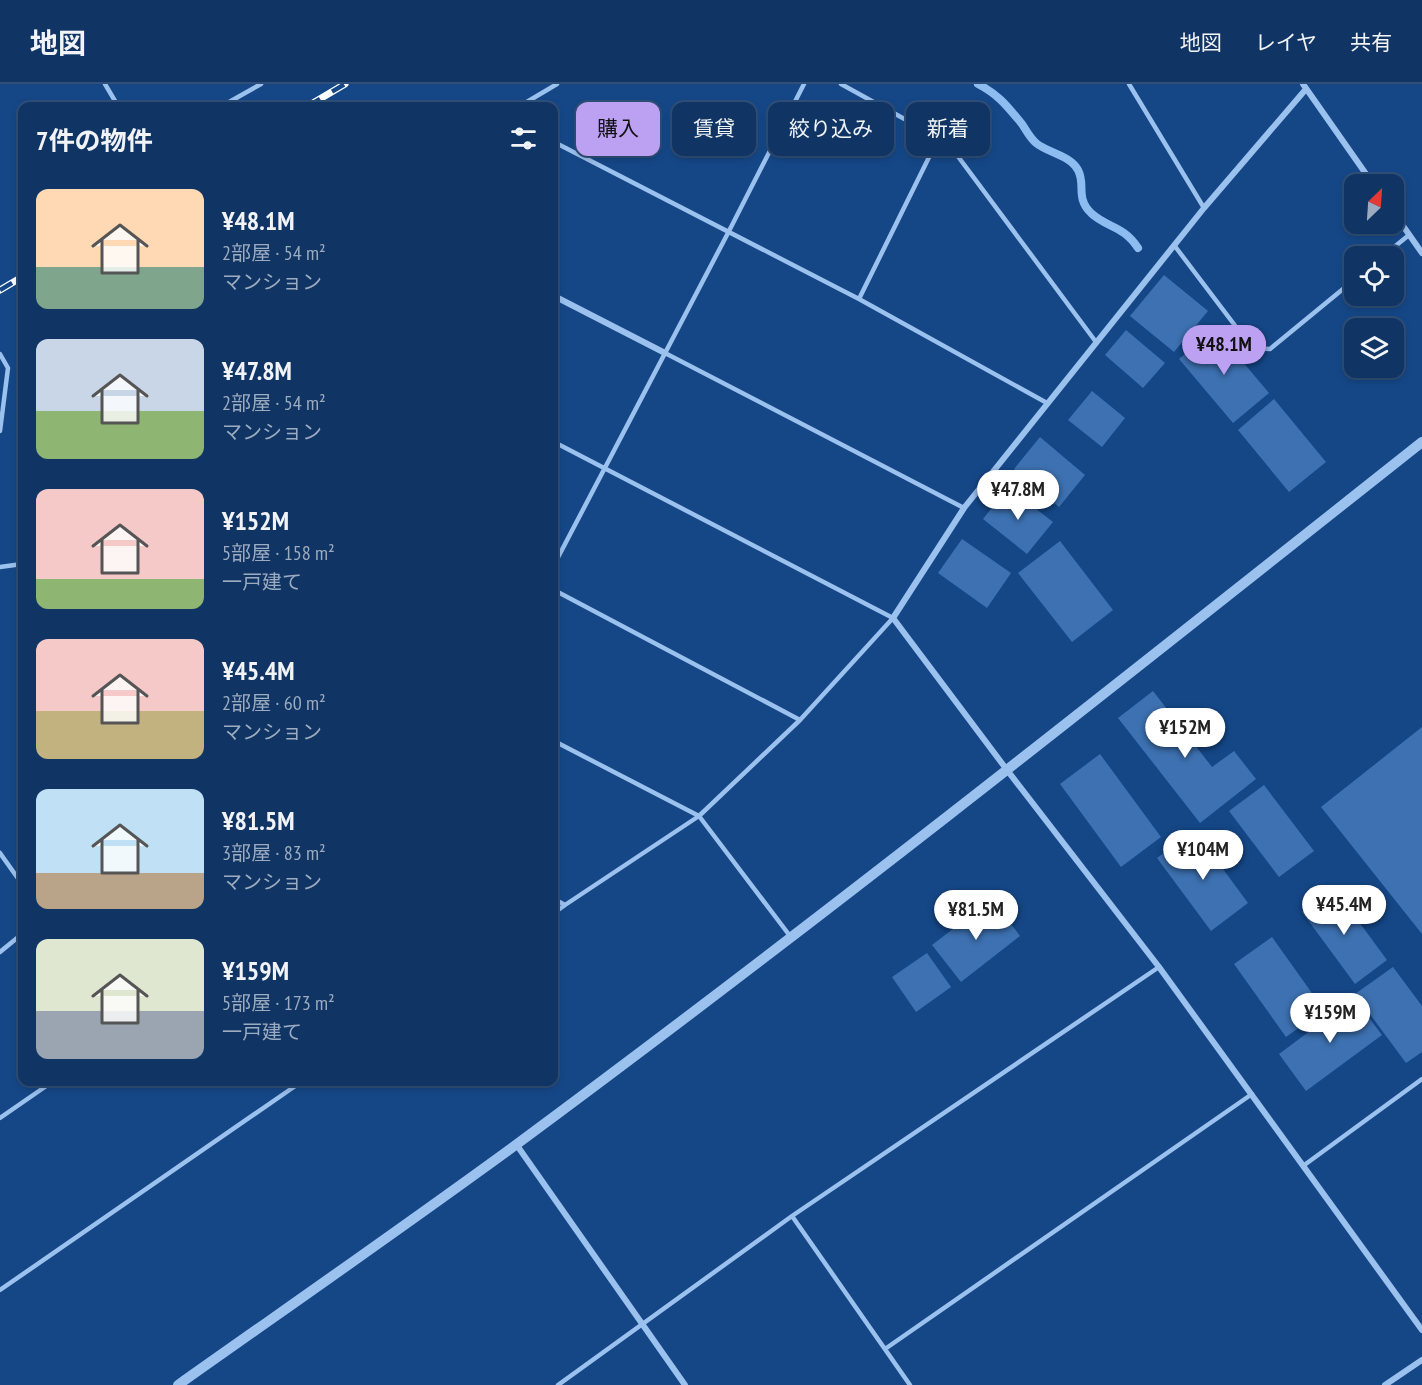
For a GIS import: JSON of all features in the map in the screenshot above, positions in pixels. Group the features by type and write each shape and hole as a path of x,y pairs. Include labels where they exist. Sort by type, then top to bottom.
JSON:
{"street":[{"path":"1366,174 1304,86 1203,207 964,508 893,618 1159,967 1422,1330"},
{"path":"1404,228 1422,253"},
{"path":"558,298 665,353"},
{"path":"178,1385 516,1144 1007,770 1422,442"},
{"path":"516,1144 685,1385"},
{"path":"1385,1385 1422,1360"}],"lane":[{"path":"105,84 116,102"},
{"path":"229,102 261,84"},
{"path":"527,102 557,84"},
{"path":"558,556 804,84"},
{"path":"841,84 906,119"},
{"path":"1129,84 1203,207"},
{"path":"558,144 860,299 1047,403"},
{"path":"860,299 930,156"},
{"path":"958,156 1096,342"},
{"path":"1395,246 1409,235"},
{"path":"1174,245 1252,348 1270,349 1344,288"},
{"path":"665,353 964,508"},
{"path":"0,354 8,368 0,431"},
{"path":"558,444 893,618 800,720 699,816 558,910"},
{"path":"0,567 18,565"},
{"path":"558,592 800,720"},
{"path":"558,743 699,816 790,936"},
{"path":"0,853 18,878"},
{"path":"558,901 565,905"},
{"path":"0,952 18,937"},
{"path":"558,1385 792,1216 1159,967"},
{"path":"1303,1166 1422,1079"},
{"path":"0,1118 46,1086"},
{"path":"0,1290 295,1086"},
{"path":"885,1349 1252,1094"},
{"path":"792,1216 910,1385"}],"building":[{"path":"1164,275 1208,311 1174,352 1130,316"},
{"path":"1215,329 1269,393 1233,423 1179,359"},
{"path":"1126,330 1165,363 1143,388 1105,355"},
{"path":"1092,391 1125,418 1102,447 1068,420"},
{"path":"1274,399 1326,462 1289,492 1238,430"},
{"path":"1040,437 1085,475 1059,507 1014,469"},
{"path":"1008,487 1053,522 1027,554 983,519"},
{"path":"962,539 1011,573 987,608 938,573"},
{"path":"1060,541 1113,610 1072,642 1018,573"},
{"path":"1153,691 1212,767 1234,751 1256,779 1200,823 1118,718"},
{"path":"1422,727 1422,934 1321,807"},
{"path":"1100,754 1161,837 1121,867 1060,784"},
{"path":"1264,785 1314,851 1279,877 1229,811"},
{"path":"1195,831 1248,903 1211,931 1157,858"},
{"path":"1334,888 1387,960 1355,984 1302,912"},
{"path":"992,899 1020,936 961,982 932,945"},
{"path":"1272,937 1324,1010 1286,1037 1234,964"},
{"path":"927,953 951,987 916,1012 892,977"},
{"path":"1393,967 1422,1006 1422,1052 1406,1063 1355,994"},
{"path":"1354,998 1382,1035 1306,1091 1279,1054"}],"waterway":[{"path":"978,84 1002,101 1036,143 1074,165 1080,175 1083,202 1086,207 1097,218 1127,235 1138,248"}],"railway":[{"path":"315,102 345,84"},
{"path":"0,290 18,279"}]}
